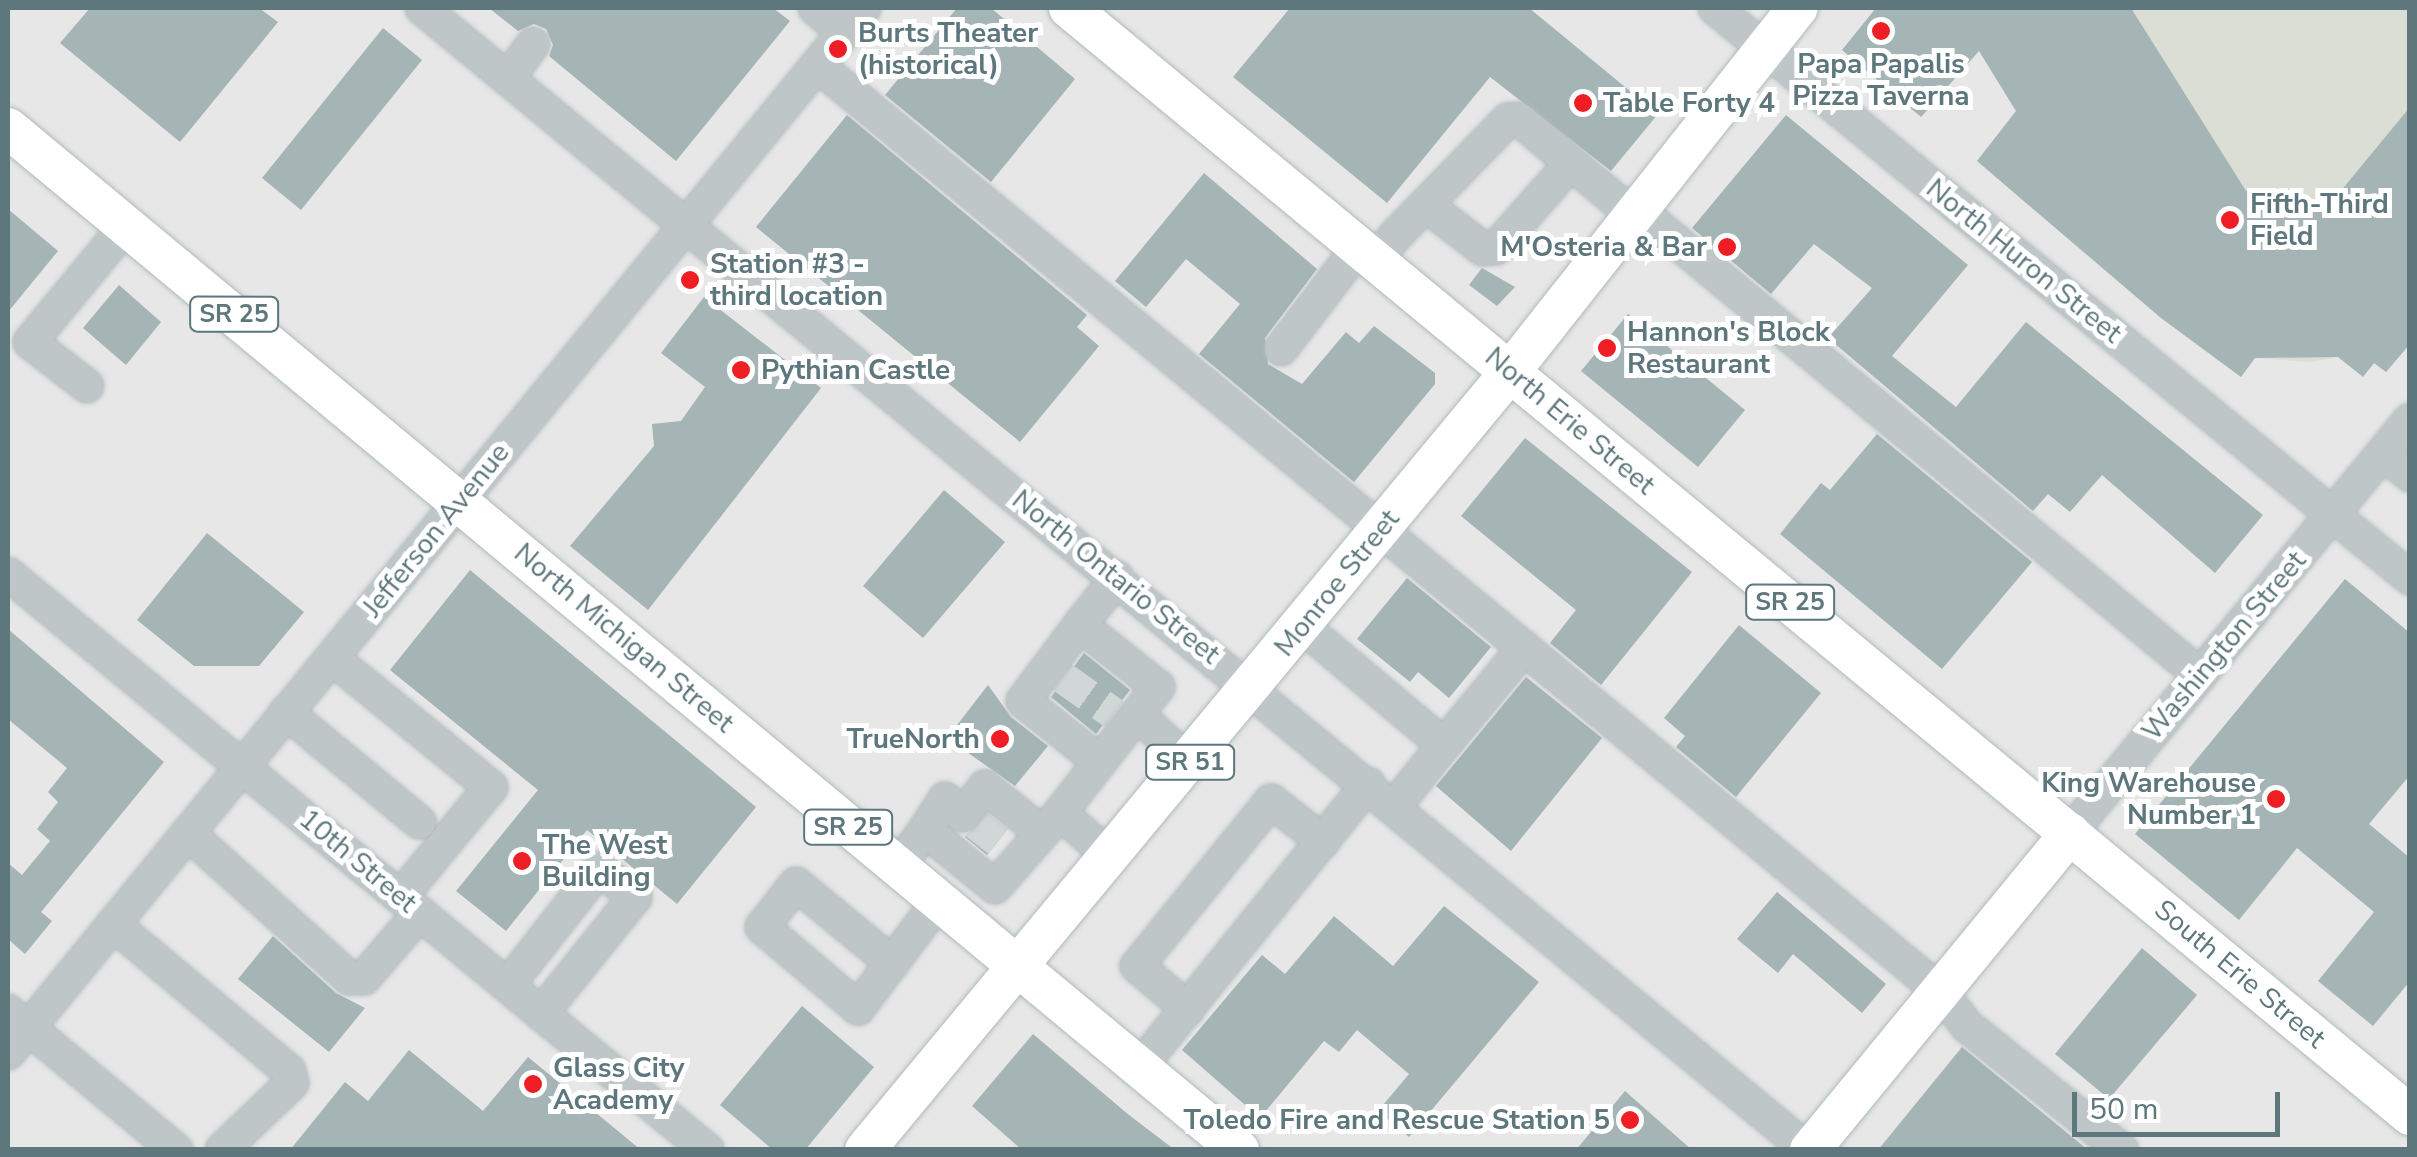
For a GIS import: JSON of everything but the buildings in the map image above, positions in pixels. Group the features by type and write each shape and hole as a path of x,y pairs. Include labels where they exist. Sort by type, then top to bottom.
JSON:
{"main road":[{"name":"North Erie Street","path":"1070,8 2070,833"},
{"name":"Monroe Street","path":"865,1150 1019,970 1510,372 1797,8"},
{"name":"North Michigan Street","path":"8,128 1240,1150"},
{"name":"Washington Street","path":"1809,1150 2070,833"},
{"name":"South Erie Street","path":"2070,833 2410,1115"}],"street":[{"name":"North Ontario Street","path":"422,8 1809,1150"},
{"path":"815,8 854,20"},
{"name":"North Huron Street","path":"1715,8 2410,578"},
{"name":"Jefferson Avenue","path":"14,1031 113,924 854,20"},
{"path":"508,78 533,44"},
{"path":"817,65 1940,991 1967,1026 2122,1150"},
{"path":"1280,350 1367,253 1426,204 1508,120 1519,118 2200,675"},
{"path":"1426,204 1483,248 1496,248 1571,163"},
{"path":"87,386 19,346 126,226"},
{"name":"Washington Street","path":"2070,833 2410,420"},
{"path":"2383,453 2410,474"},
{"name":"10th Street","path":"8,574 707,1150"},
{"path":"1100,762 1023,701 1056,671 1080,625 1117,578"},
{"path":"897,868 945,799 989,834 1051,823 1100,762 1126,718 1158,687 1080,625"},
{"path":"1302,626 1444,745"},
{"path":"1394,807 1524,648"},
{"path":"188,832 349,978 364,978 491,787 332,658"},
{"path":"286,712 418,822"},
{"path":"1126,718 1189,762"},
{"path":"1139,1068 1368,784"},
{"path":"925,830 995,887 985,787 1111,857"},
{"path":"1188,1010 1137,966 1271,801 1322,841"},
{"path":"508,984 600,869 635,896 541,1014"},
{"path":"892,963 938,902"},
{"path":"113,924 289,1071 292,1083 222,1150"},
{"path":"534,950 568,979"},
{"path":"14,1031 176,1150"}],"shaded area":[{"path":"8,8 2409,8 2409,1149 8,1149"},
{"name":"Fifth-Third Field","path":"1876,8 2409,8 2409,344 2386,372 2374,363 2363,377 2343,356 2311,362 2255,358 2241,377 2161,318 1977,161 2016,111 1967,32 1842,50"}],"tunnel":[{"path":"1062,677 1114,714"},
{"path":"976,824 998,841"}],"place":[{"name":"Papa Papalis Pizza Taverna","path":"1881,31"},
{"name":"Burts Theater (historical)","path":"838,49"},
{"name":"Table Forty 4","path":"1583,103"},
{"name":"Fifth-Third Field","path":"2230,220"},
{"name":"M'Osteria & Bar","path":"1727,247"},
{"name":"Station #3 - third location","path":"690,280"},
{"name":"Hannon's Block Restaurant","path":"1607,348"},
{"name":"Pythian Castle","path":"741,370"},
{"name":"TrueNorth","path":"1000,739"},
{"name":"King Warehouse Number 1","path":"2276,799"},
{"name":"The West Building","path":"522,861"},
{"name":"Glass City Academy","path":"533,1084"},
{"name":"Toledo Fire and Rescue Station 5","path":"1630,1120"}]}
